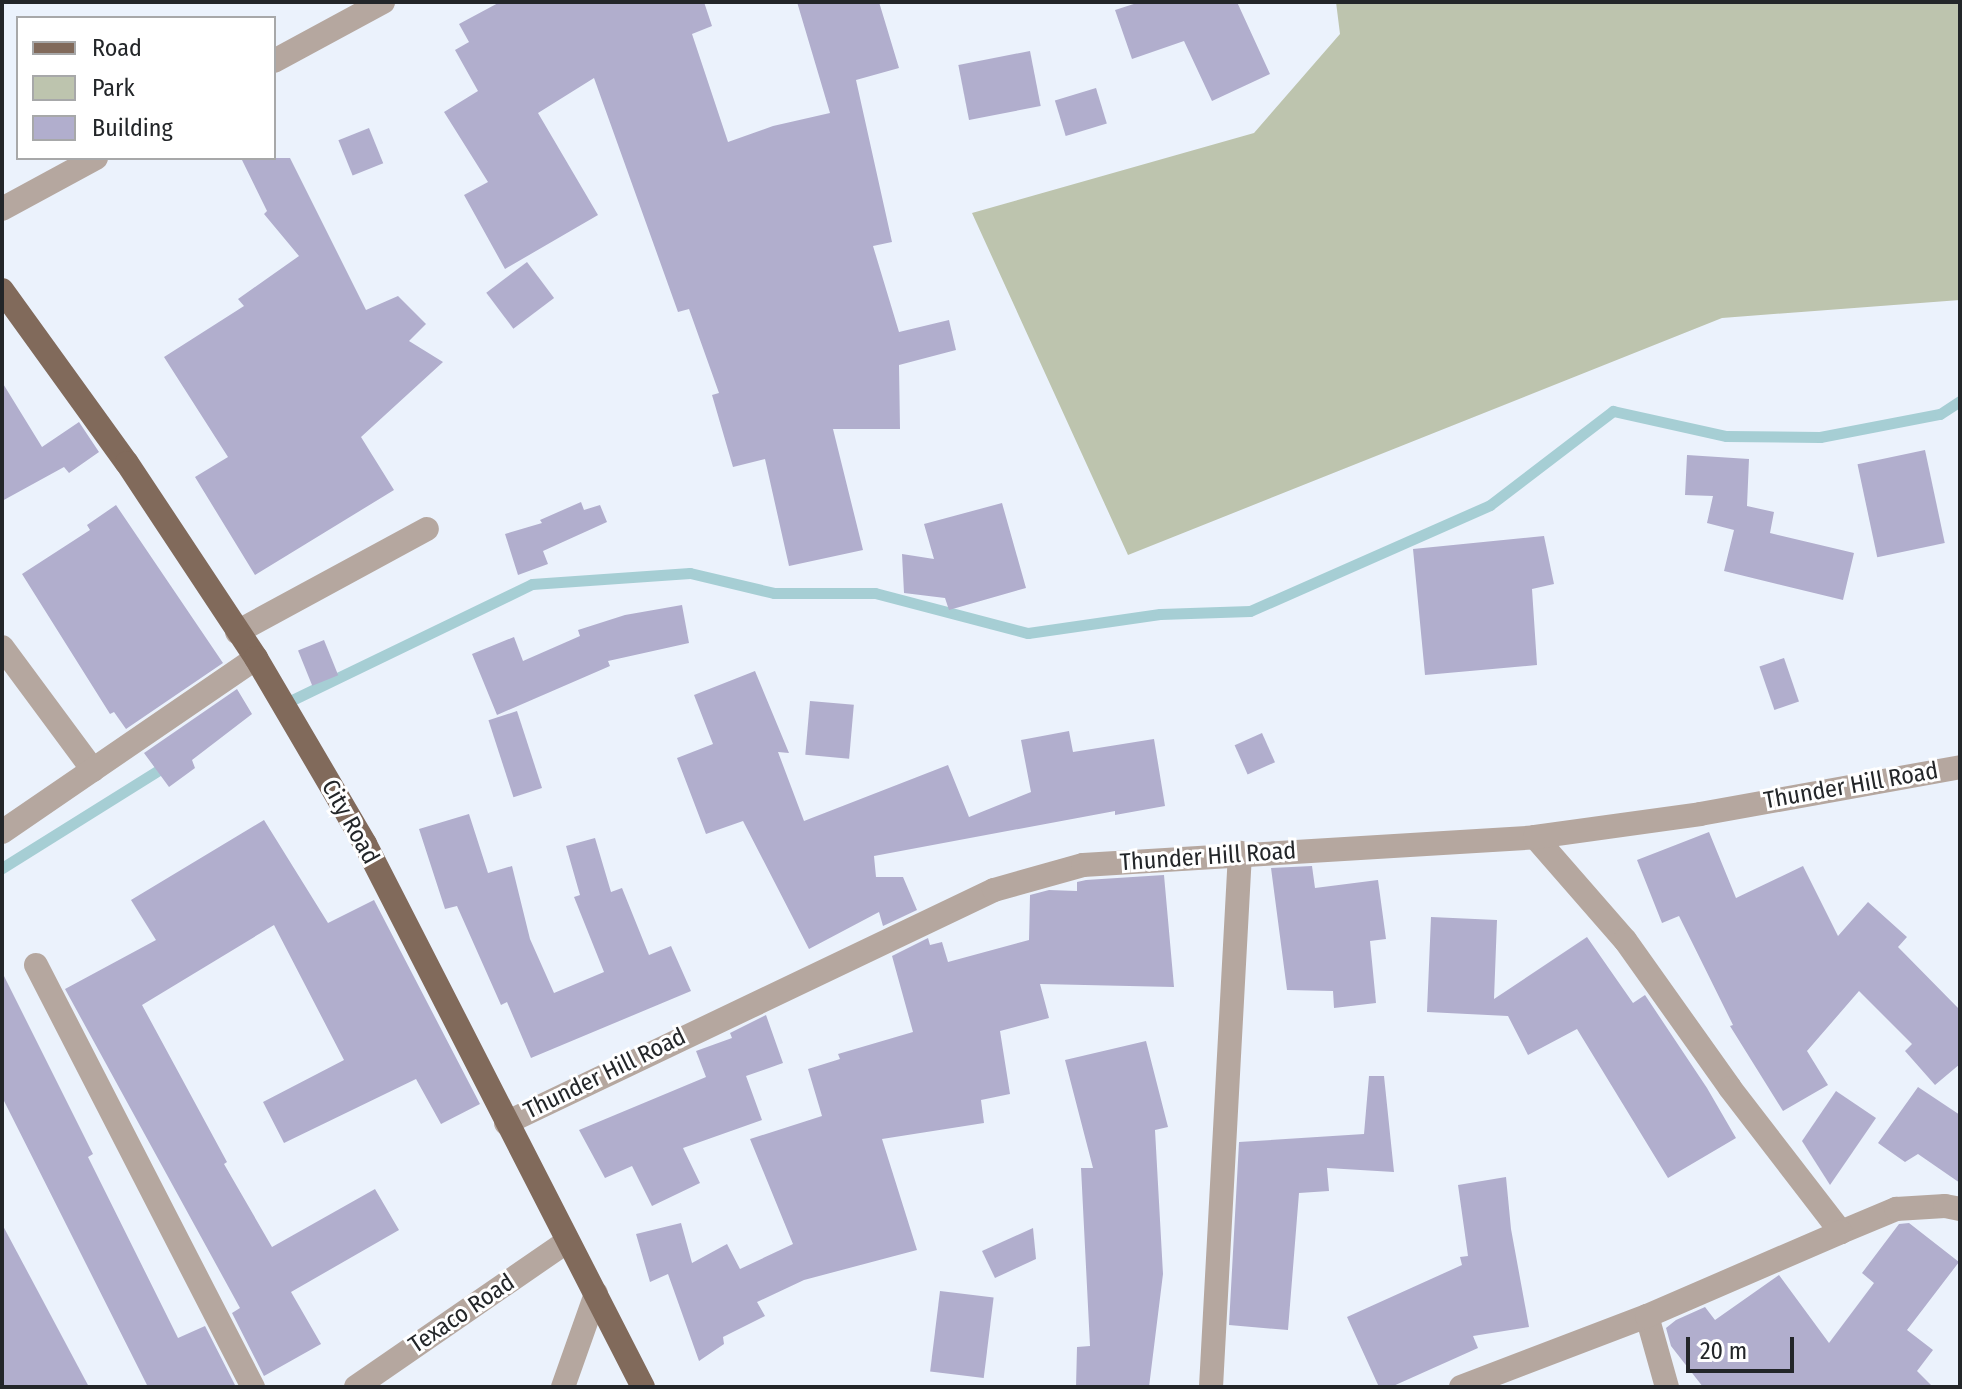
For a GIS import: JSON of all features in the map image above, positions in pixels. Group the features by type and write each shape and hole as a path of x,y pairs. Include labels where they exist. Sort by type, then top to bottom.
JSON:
{"main road":[{"name":"City Road","path":"6,303 127,463 256,658 365,844 643,1387"}],"street":[{"path":"276,60 383,2"},
{"path":"2,209 92,160"},
{"path":"237,632 427,529"},
{"path":"2,647 93,770"},
{"path":"2,832 256,658"},
{"name":"Thunder Hill Road","path":"506,1123 994,890 1083,865 1535,837 1700,814 1959,767"},
{"path":"1535,837 1625,940 1730,1088 1841,1232"},
{"path":"1211,1387 1240,853"},
{"path":"36,965 253,1387"},
{"path":"1461,1387 1647,1316 1896,1209 1945,1206 1960,1209"},
{"name":"Texaco Road","path":"356,1387 568,1241"},
{"path":"563,1387 596,1294"},
{"path":"1647,1316 1667,1387"}],"green space":[{"path":"1336,2 1960,2 1960,300 1722,318 1128,555 972,213 1254,133 1340,34"}],"building":[{"path":"500,2 704,2 712,26 692,34 728,142 773,126 830,113 797,2 879,2 899,68 856,80 892,242 873,246 899,332 949,320 956,350 899,365 900,429 833,429 863,550 789,566 765,459 733,467 712,395 719,393 689,309 678,312 594,78 538,113 598,215 505,269 464,195 488,182 444,112 478,91 455,50 469,42 459,24"},
{"path":"1140,2 1237,2 1270,74 1212,101 1184,41 1132,59 1115,10"},
{"path":"1030,51 1041,106 969,120 958,65"},
{"path":"1096,88 1107,123 1066,136 1055,101"},
{"path":"369,128 383,163 353,176 338,140"},
{"path":"290,158 366,310 398,296 426,324 409,341 443,362 361,437 394,490 255,575 195,477 228,457 164,357 244,306 238,299 299,256 264,214 267,211 242,160"},
{"path":"527,262 554,298 513,329 486,293"},
{"path":"2,382 42,447 79,422 99,452 69,473 64,467 2,501"},
{"path":"1925,450 1945,543 1877,557 1858,464"},
{"path":"1687,455 1749,459 1747,506 1774,512 1770,533 1854,553 1843,600 1724,571 1734,530 1707,523 1713,496 1685,495"},
{"path":"581,502 584,510 600,505 607,522 543,551 548,564 518,575 505,534 542,523 540,520"},
{"path":"1002,503 1026,588 949,610 945,598 904,593 902,554 934,559 924,524"},
{"path":"116,505 223,663 126,729 114,712 110,714 22,574 90,530 87,525"},
{"path":"1544,536 1554,584 1532,589 1537,665 1425,675 1413,549"},
{"path":"682,605 689,643 608,661 610,666 497,715 472,654 514,637 523,661 580,636 578,630 625,615"},
{"path":"324,640 338,675 312,686 298,650"},
{"path":"1784,658 1799,701 1774,710 1759,666"},
{"path":"755,671 789,753 778,752 804,821 948,765 969,817 1031,792 1021,740 1069,731 1073,752 1154,739 1165,806 1115,815 1115,811 874,856 876,877 903,877 917,910 883,926 879,912 809,949 743,821 706,834 677,758 713,744 694,695"},
{"path":"237,689 252,714 192,760 195,768 169,787 144,753"},
{"path":"810,701 854,705 849,759 805,755"},
{"path":"517,711 542,788 513,797 488,720"},
{"path":"1262,733 1275,762 1248,774 1235,745"},
{"path":"469,814 488,873 512,866 530,939 554,993 604,972 574,897 580,895 566,846 595,838 611,892 622,888 649,955 671,946 691,991 531,1058 507,1002 501,1005 457,906 445,909 419,829"},
{"path":"264,820 328,923 374,900 480,1104 441,1124 416,1079 284,1143 263,1102 344,1060 274,925 142,1005 227,1162 224,1164 272,1247 375,1189 399,1230 291,1292 321,1344 264,1376 232,1313 240,1308 65,989 156,940 131,900"},
{"path":"1709,832 1736,898 1803,866 1838,936 1868,902 1907,937 1898,947 1960,1010 1960,1064 1935,1085 1905,1051 1912,1044 1859,991 1807,1051 1828,1085 1783,1111 1730,1026 1733,1025 1679,916 1662,923 1637,860"},
{"path":"1312,866 1315,888 1378,880 1386,939 1370,941 1376,1003 1334,1008 1333,991 1287,990 1271,868"},
{"path":"1164,875 1174,987 1040,984 1049,1018 1000,1031 1010,1094 981,1100 984,1123 882,1139 917,1250 804,1280 757,1302 765,1316 723,1337 724,1344 699,1361 668,1274 650,1282 636,1234 681,1223 692,1263 727,1244 740,1269 793,1244 750,1139 822,1116 808,1069 840,1059 838,1054 913,1032 892,956 928,938 930,945 942,942 948,962 1029,940 1030,895 1049,890 1077,891 1077,882 1086,880"},
{"path":"1431,917 1497,920 1494,999 1587,937 1633,1003 1645,995 1736,1138 1668,1178 1577,1029 1528,1055 1508,1016 1427,1012"},
{"path":"2,972 93,1154 88,1157 178,1338 205,1326 236,1387 148,1387 2,1097"},
{"path":"766,1015 783,1063 746,1076 762,1120 683,1148 700,1183 652,1206 632,1166 605,1178 579,1130 706,1077 696,1051 732,1038 730,1033"},
{"path":"1146,1041 1168,1127 1155,1130 1163,1274 1149,1387 1076,1387 1077,1347 1090,1346 1081,1168 1093,1168 1065,1060"},
{"path":"1369,1076 1384,1076 1394,1172 1327,1168 1329,1191 1299,1193 1288,1330 1229,1325 1239,1142 1364,1134"},
{"path":"1918,1087 1960,1115 1960,1183 1918,1154 1905,1162 1878,1143"},
{"path":"1836,1091 1876,1118 1830,1185 1802,1141"},
{"path":"1506,1177 1511,1229 1529,1327 1473,1336 1478,1348 1391,1387 1379,1387 1347,1317 1462,1265 1460,1257 1468,1256 1458,1185"},
{"path":"1909,1223 1959,1262 1907,1330 1933,1350 1917,1371 1933,1387 1703,1387 1671,1346 1666,1328 1676,1320 1705,1307 1715,1320 1779,1275 1829,1343 1874,1283 1862,1273 1899,1224"},
{"path":"2,1224 89,1387 2,1387"},
{"path":"1033,1228 1036,1259 995,1278 982,1251"},
{"path":"940,1291 994,1298 984,1378 930,1371"}],"waterway":[{"path":"290,701 532,584 690,573 774,593 875,593 1028,633 1160,614 1250,611 1490,505 1613,411 1726,436 1820,437 1940,414 1960,401"},
{"path":"2,868 170,763"}]}
